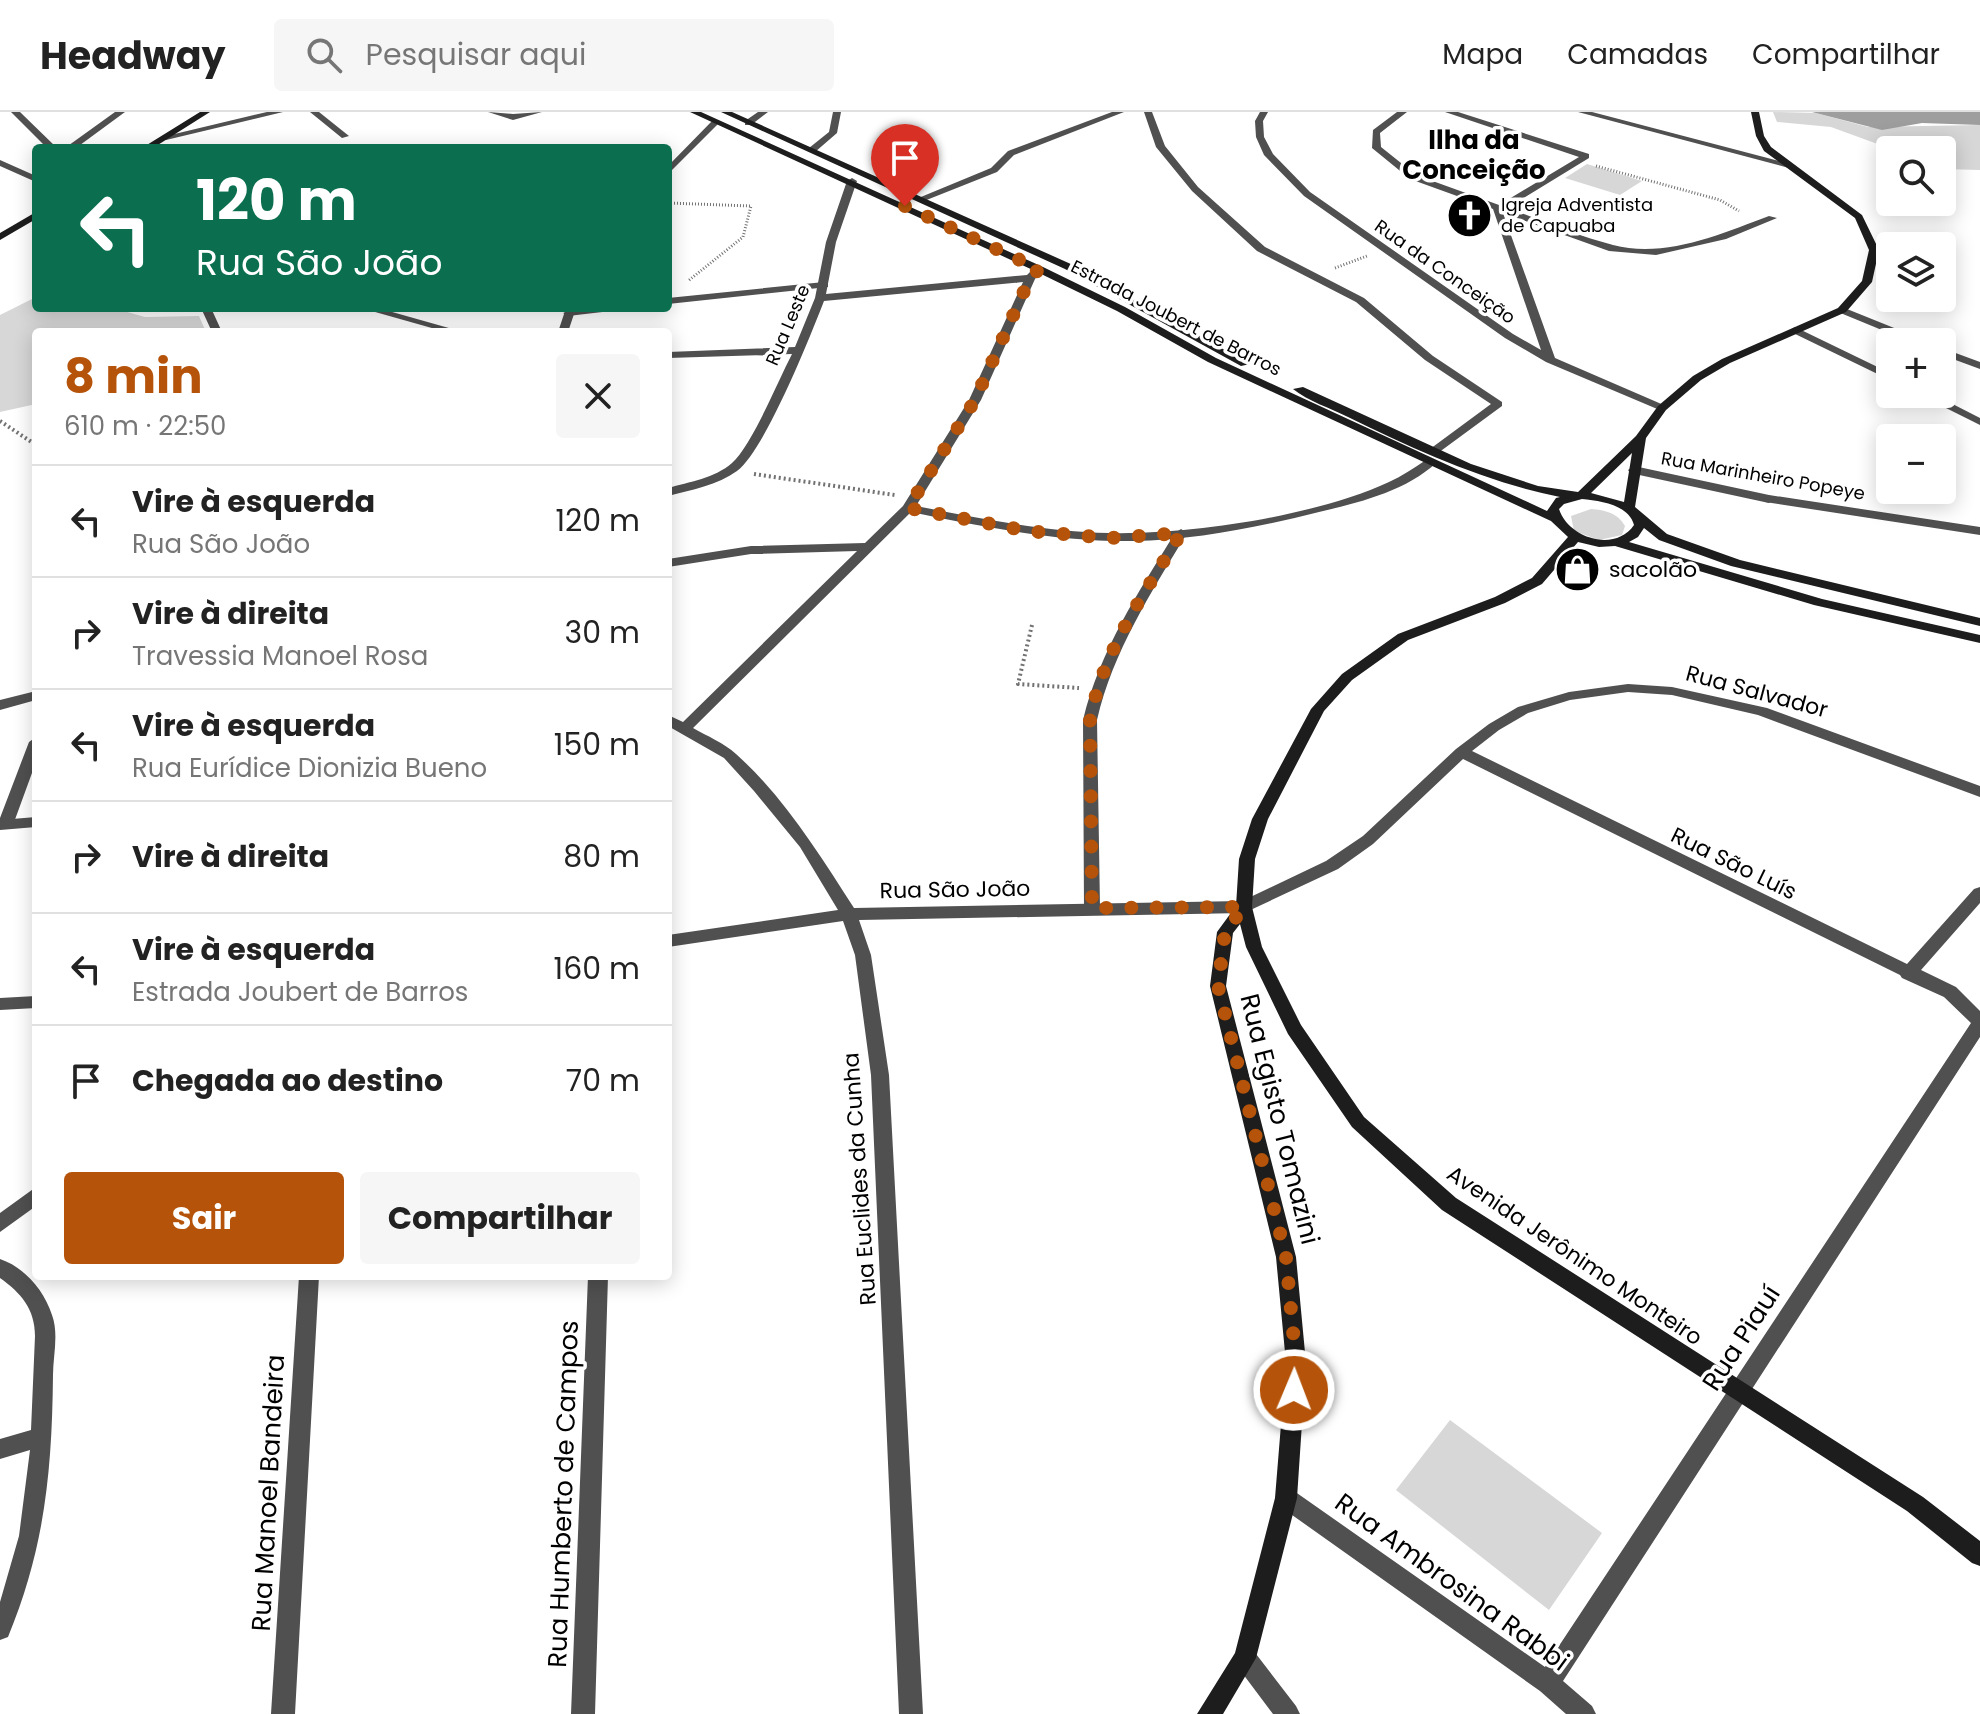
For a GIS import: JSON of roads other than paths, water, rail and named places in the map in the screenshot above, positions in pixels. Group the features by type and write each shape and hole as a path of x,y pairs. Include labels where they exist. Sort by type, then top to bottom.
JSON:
{"main road":[{"path":"154,144 206,112"},
{"name":"Estrada Joubert de Barros","path":"694,112 852,181 1034,273 1121,309 1212,360 1432,457 1524,486 1616,500 1633,512"},
{"name":"Estrada Joubert de Barros","path":"725,112 1069,267 1249,366 1553,518 1576,536"},
{"path":"1553,518 1553,509 1577,495 1640,438 1662,408 1697,378 1726,361 1842,310 1867,282 1874,263 1869,234 1859,217 1767,149 1760,136 1755,112"},
{"path":"0,237 31,222"},
{"path":"1614,542 1635,534 1639,526 1633,512 1634,470 1640,438"},
{"path":"1633,512 1663,537 1736,563 1980,622"},
{"path":"1576,536 1614,542 1819,602 1980,639"},
{"name":"Avenida Jerônimo Monteiro","path":"1576,536 1537,581 1500,600 1403,637 1347,677 1318,709 1260,819 1247,859 1244,907 1254,947 1306,1049 1358,1122 1449,1204 1736,1392 1915,1504 1980,1555"},
{"name":"Rua Egisto Tomazini","path":"1209,1714 1245,1658 1286,1498 1296,1363 1286,1257 1218,986 1225,932 1244,907"}],"street":[{"path":"15,112 48,144"},
{"path":"76,144 121,112"},
{"path":"166,137 279,112"},
{"path":"314,112 345,136"},
{"path":"492,112 513,117 538,112"},
{"path":"748,123 764,112"},
{"path":"812,150 833,133 837,112"},
{"path":"921,199 994,170 1011,153 1120,112"},
{"path":"912,503 1028,531 1110,538 1181,533 1323,507 1388,487 1432,457 1498,404 1429,358 1360,300 1316,275 1269,254 1213,207 1161,147 1148,112"},
{"name":"Rua da Conceição","path":"1264,112 1259,121 1260,137 1269,155 1307,194 1384,250 1550,360 1662,408"},
{"path":"1403,112 1376,132 1377,148 1413,177 1497,210 1613,249 1656,252 1746,229 1772,218"},
{"path":"1449,112 1582,158 1497,210"},
{"path":"1582,112 1789,165"},
{"path":"672,167 716,122"},
{"path":"0,163 32,177"},
{"name":"Rua Leste","path":"672,491 714,479 730,470 749,451 799,350 820,298 831,242 852,181"},
{"path":"1497,210 1550,360"},
{"path":"820,298 1034,273"},
{"path":"686,727 912,503 989,373 1034,273"},
{"path":"672,301 824,285"},
{"path":"1842,310 1886,328"},
{"path":"381,312 443,328"},
{"path":"1795,330 1876,370"},
{"path":"672,355 799,350"},
{"path":"1956,357 1980,366"},
{"path":"1952,408 1980,422"},
{"name":"Rua Marinheiro Popeye","path":"1634,470 1769,499 1980,531"},
{"path":"1092,908 1090,720 1096,690 1114,644 1181,533"},
{"path":"672,562 751,550 871,547"},
{"name":"Rua Salvador","path":"1244,907 1319,872 1368,840 1461,752 1523,710 1569,696 1628,688 1672,691 1762,711 1980,792"},
{"path":"0,705 32,696"},
{"name":"Rua Euclides da Cunha","path":"672,722 729,755 805,843 849,914 863,955 880,1075 911,1714"},
{"path":"32,752 2,825 32,822"},
{"name":"Rua São Luís","path":"1461,752 1950,992 1980,1023"},
{"path":"1908,974 1980,893"},
{"name":"Rua São João","path":"672,940 849,914 1244,907"},
{"path":"0,1004 32,1002"},
{"name":"Rua Piauí","path":"1548,1683 1980,1023"},
{"path":"0,1224 32,1198"},
{"path":"0,1267 24,1282 44,1318 42,1437 35,1509 16,1597 0,1629"},
{"name":"Rua Manoel Bandeira","path":"283,1714 309,1280"},
{"name":"Rua Humberto de Campos","path":"583,1714 598,1280"},
{"path":"0,1449 42,1437"},
{"name":"Rua Ambrosina Rabbi","path":"1286,1498 1548,1683 1584,1714"},
{"path":"1245,1658 1288,1714"}],"place":[{"name":"Igreja Adventista de Capuaba","path":"1470,215"},
{"name":"sacolão","path":"1578,569"}],"district":[{"name":"Ilha da Conceição","path":"1474,155"}]}
